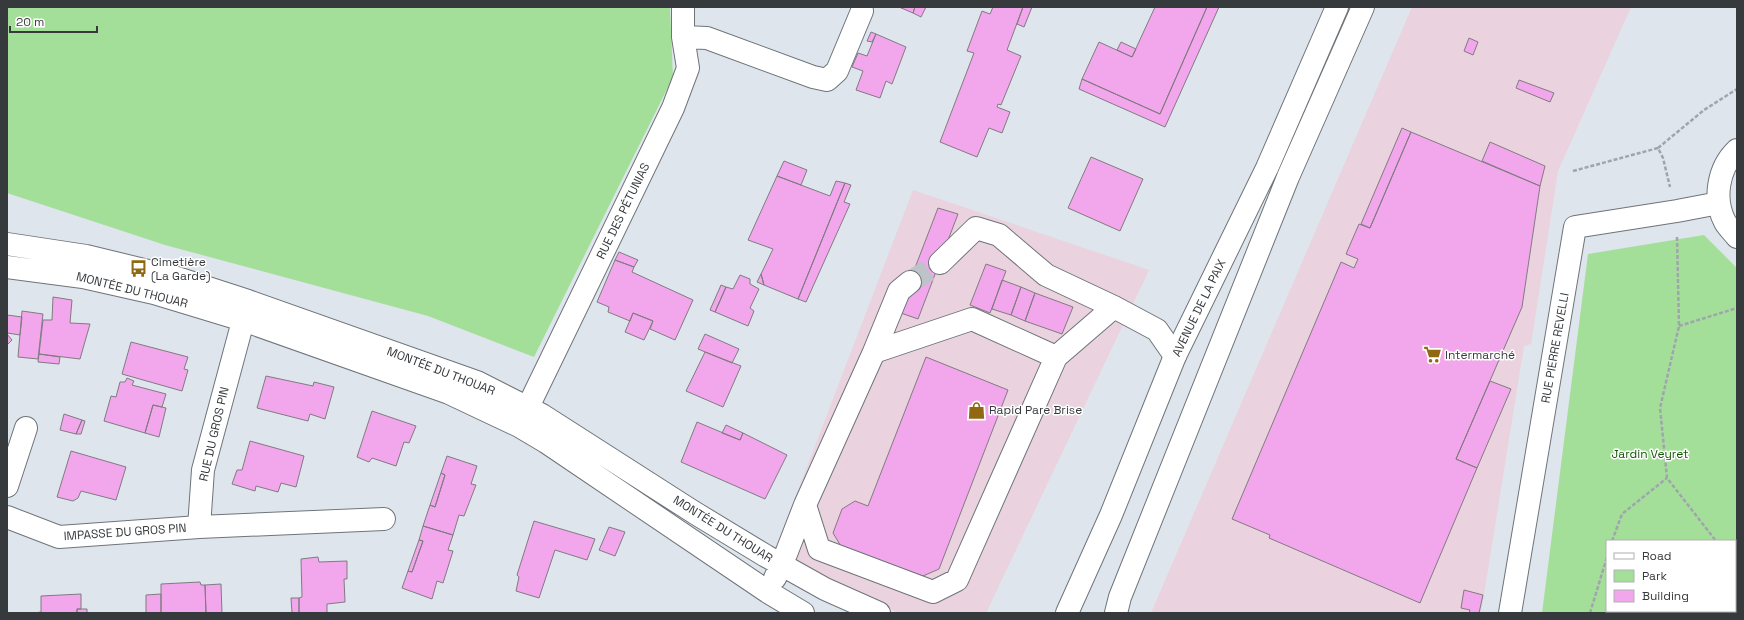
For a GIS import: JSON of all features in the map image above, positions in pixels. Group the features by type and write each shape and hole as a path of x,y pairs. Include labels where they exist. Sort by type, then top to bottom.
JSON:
{"street":[{"name":"RUE DES PÉTUNIAS","path":"528,407 673,108 688,68 683,37 683,7"},
{"name":"AVENUE DE LA PAIX","path":"1067,613 1111,515 1175,356 1267,168 1336,7"},
{"path":"1116,613 1120,597 1288,177 1363,7"},
{"path":"683,37 707,38 813,77 827,80 837,71 862,12"},
{"path":"1737,150 1725,166 1719,184 1719,203 1726,222 1737,237"},
{"name":"RUE PIERRE REVELLI","path":"1510,613 1575,227 1719,203"},
{"path":"940,263 976,228 999,235 1046,275 1114,307 1157,330 1175,356"},
{"name":"MONTÉE DU THOUAR","path":"7,244 86,256 177,278 246,310 450,393 519,426 579,463 768,592 803,613"},
{"name":"MONTÉE DU THOUAR","path":"7,267 83,277 154,293 246,310 477,382 528,407 590,444 695,513 782,565 825,589 870,611"},
{"path":"768,592 782,565 805,505 874,352 899,291 910,282"},
{"path":"805,505 819,549 933,592 957,580 1056,357 1114,307"},
{"name":"RUE DU GROS PIN","path":"199,527 203,470 246,310"},
{"path":"874,352 972,319 1056,357"},
{"path":"7,486 26,428"},
{"name":"IMPASSE DU GROS PIN","path":"7,517 58,537 199,527"},
{"path":"199,527 384,519"}],"path":[{"path":"1573,172 1658,148 1704,110 1737,89"},
{"path":"1658,148 1663,158 1676,211 1679,326 1660,408 1667,478 1715,540"},
{"path":"1679,326 1737,308"},
{"path":"1612,540 1622,514 1667,478"},
{"path":"1590,613 1606,560"}],"shaded area":[{"path":"1412,7 1631,7 1558,171 1531,344 1524,346 1481,613 1151,613"},
{"path":"913,190 1149,270 986,613 899,613 774,553"}],"green space":[{"path":"7,7 670,7 673,77 534,357 428,316 165,245 7,193"},
{"name":"Jardin Veyret","path":"1704,235 1737,268 1737,613 1542,613 1588,254"}],"water":[{"path":"1623,612 1715,612 1715,613"}],"building":[{"path":"899,7 915,7 913,13"},
{"path":"915,7 926,7 921,17 913,13"},
{"path":"993,7 1023,7 1007,50 1021,56 1001,105 998,104 997,107 1010,112 1002,133 989,128 977,157 940,142 974,53 967,51 982,11 990,14"},
{"path":"1023,7 1032,7 1024,27 1017,24"},
{"path":"1155,7 1207,7 1160,114 1082,79 1099,42 1132,57"},
{"path":"1207,7 1219,7 1165,127 1079,89 1082,79 1160,114"},
{"path":"871,32 876,34 872,42 867,41"},
{"path":"876,34 906,47 892,84 886,81 880,98 856,90 863,71 852,67 858,53 867,56"},
{"path":"1469,38 1478,42 1473,55 1464,51"},
{"path":"1121,42 1136,49 1132,57 1117,50"},
{"path":"1519,80 1554,93 1550,102 1516,88"},
{"path":"1402,128 1411,132 1370,228 1361,224"},
{"path":"1411,132 1540,186 1522,307 1456,459 1477,468 1420,603 1269,538 1270,535 1232,519 1341,262 1354,268 1358,259 1346,254 1359,224 1370,228"},
{"path":"1490,142 1545,166 1540,186 1482,161"},
{"path":"1091,157 1143,179 1120,231 1068,208"},
{"path":"784,161 807,170 801,185 777,176"},
{"path":"777,176 830,196 836,181 845,183 798,299 764,285 761,274 773,249 748,240"},
{"path":"845,183 851,185 844,202 850,204 806,302 798,299"},
{"path":"938,208 958,214 918,319 898,312"},
{"path":"619,252 638,260 634,267 615,260"},
{"path":"615,260 634,267 632,272 693,300 675,340 650,329 653,321 633,313 630,321 608,312 609,307 597,302"},
{"path":"986,264 1006,271 990,313 970,305"},
{"path":"761,274 764,285 757,282"},
{"path":"740,275 750,279 750,284 759,289 750,308 754,311 748,326 715,312 726,287 733,289"},
{"path":"1002,280 1021,287 1011,315 992,309"},
{"path":"721,285 726,287 715,312 710,310"},
{"path":"1021,287 1035,293 1025,321 1011,315"},
{"path":"1035,293 1073,307 1062,334 1025,321"},
{"path":"53,297 72,300 70,323 90,324 80,359 39,354 43,320 52,320"},
{"path":"22,311 43,314 38,359 18,357"},
{"path":"633,313 653,321 644,340 625,332"},
{"path":"7,315 22,317 20,335 7,333"},
{"path":"7,334 12,340 7,345"},
{"path":"705,334 739,349 732,363 698,349"},
{"path":"131,342 188,357 184,369 188,370 182,391 122,374"},
{"path":"705,352 741,366 723,407 686,391"},
{"path":"39,354 60,357 59,364 38,362"},
{"path":"926,357 1008,390 939,569 923,576 842,548 833,533 842,509 855,501 868,506"},
{"path":"266,376 313,386 314,382 334,387 325,419 310,414 308,421 257,408"},
{"path":"127,378 134,381 132,385 166,394 162,407 153,405 145,433 104,421 111,396 116,397 120,382 125,382"},
{"path":"1490,381 1511,389 1477,468 1456,459"},
{"path":"153,405 166,408 159,437 145,433"},
{"path":"372,411 416,426 409,443 404,442 396,466 372,458 369,462 357,457"},
{"path":"64,414 82,420 76,434 60,430"},
{"path":"82,420 85,421 81,434 76,434"},
{"path":"697,422 740,440 743,433 787,455 765,499 681,462"},
{"path":"726,425 743,433 740,440 722,433"},
{"path":"250,441 304,456 296,487 281,483 278,492 256,486 255,491 232,484 237,470 242,470"},
{"path":"71,451 126,467 116,500 81,491 78,498 73,501 57,497"},
{"path":"447,456 477,466 471,484 476,485 464,516 459,515 453,535 423,526 430,505 435,507 445,475 441,473"},
{"path":"441,473 445,475 435,507 430,505"},
{"path":"534,521 595,539 587,560 555,550 539,598 516,591 519,577 517,575"},
{"path":"423,526 453,535 448,550 453,551 443,583 437,581 432,599 402,588 408,571 412,572 423,541 419,540"},
{"path":"609,527 625,532 615,556 599,550"},
{"path":"419,540 423,541 412,572 408,571"},
{"path":"318,557 319,562 347,561 347,579 344,579 345,602 327,604 327,613 299,613 299,598 302,597 301,559"},
{"path":"200,582 201,585 205,585 206,613 161,613 161,584"},
{"path":"221,584 222,613 206,613 205,585"},
{"path":"1464,590 1483,595 1479,613 1469,613 1470,610 1461,608"},
{"path":"81,594 81,609 77,609 77,613 34,613 41,612 41,596"},
{"path":"161,594 161,613 146,613 146,595"},
{"path":"291,598 299,598 299,613 292,613"},
{"path":"77,609 87,609 87,613 77,613"}],"tunnel":[{"path":"910,282 940,263"}],"place":[{"name":"Cimetière (La Garde)","path":"138,269"},
{"name":"Intermarché","path":"1432,355"},
{"name":"Rapid Pare Brise","path":"976,410"}]}
